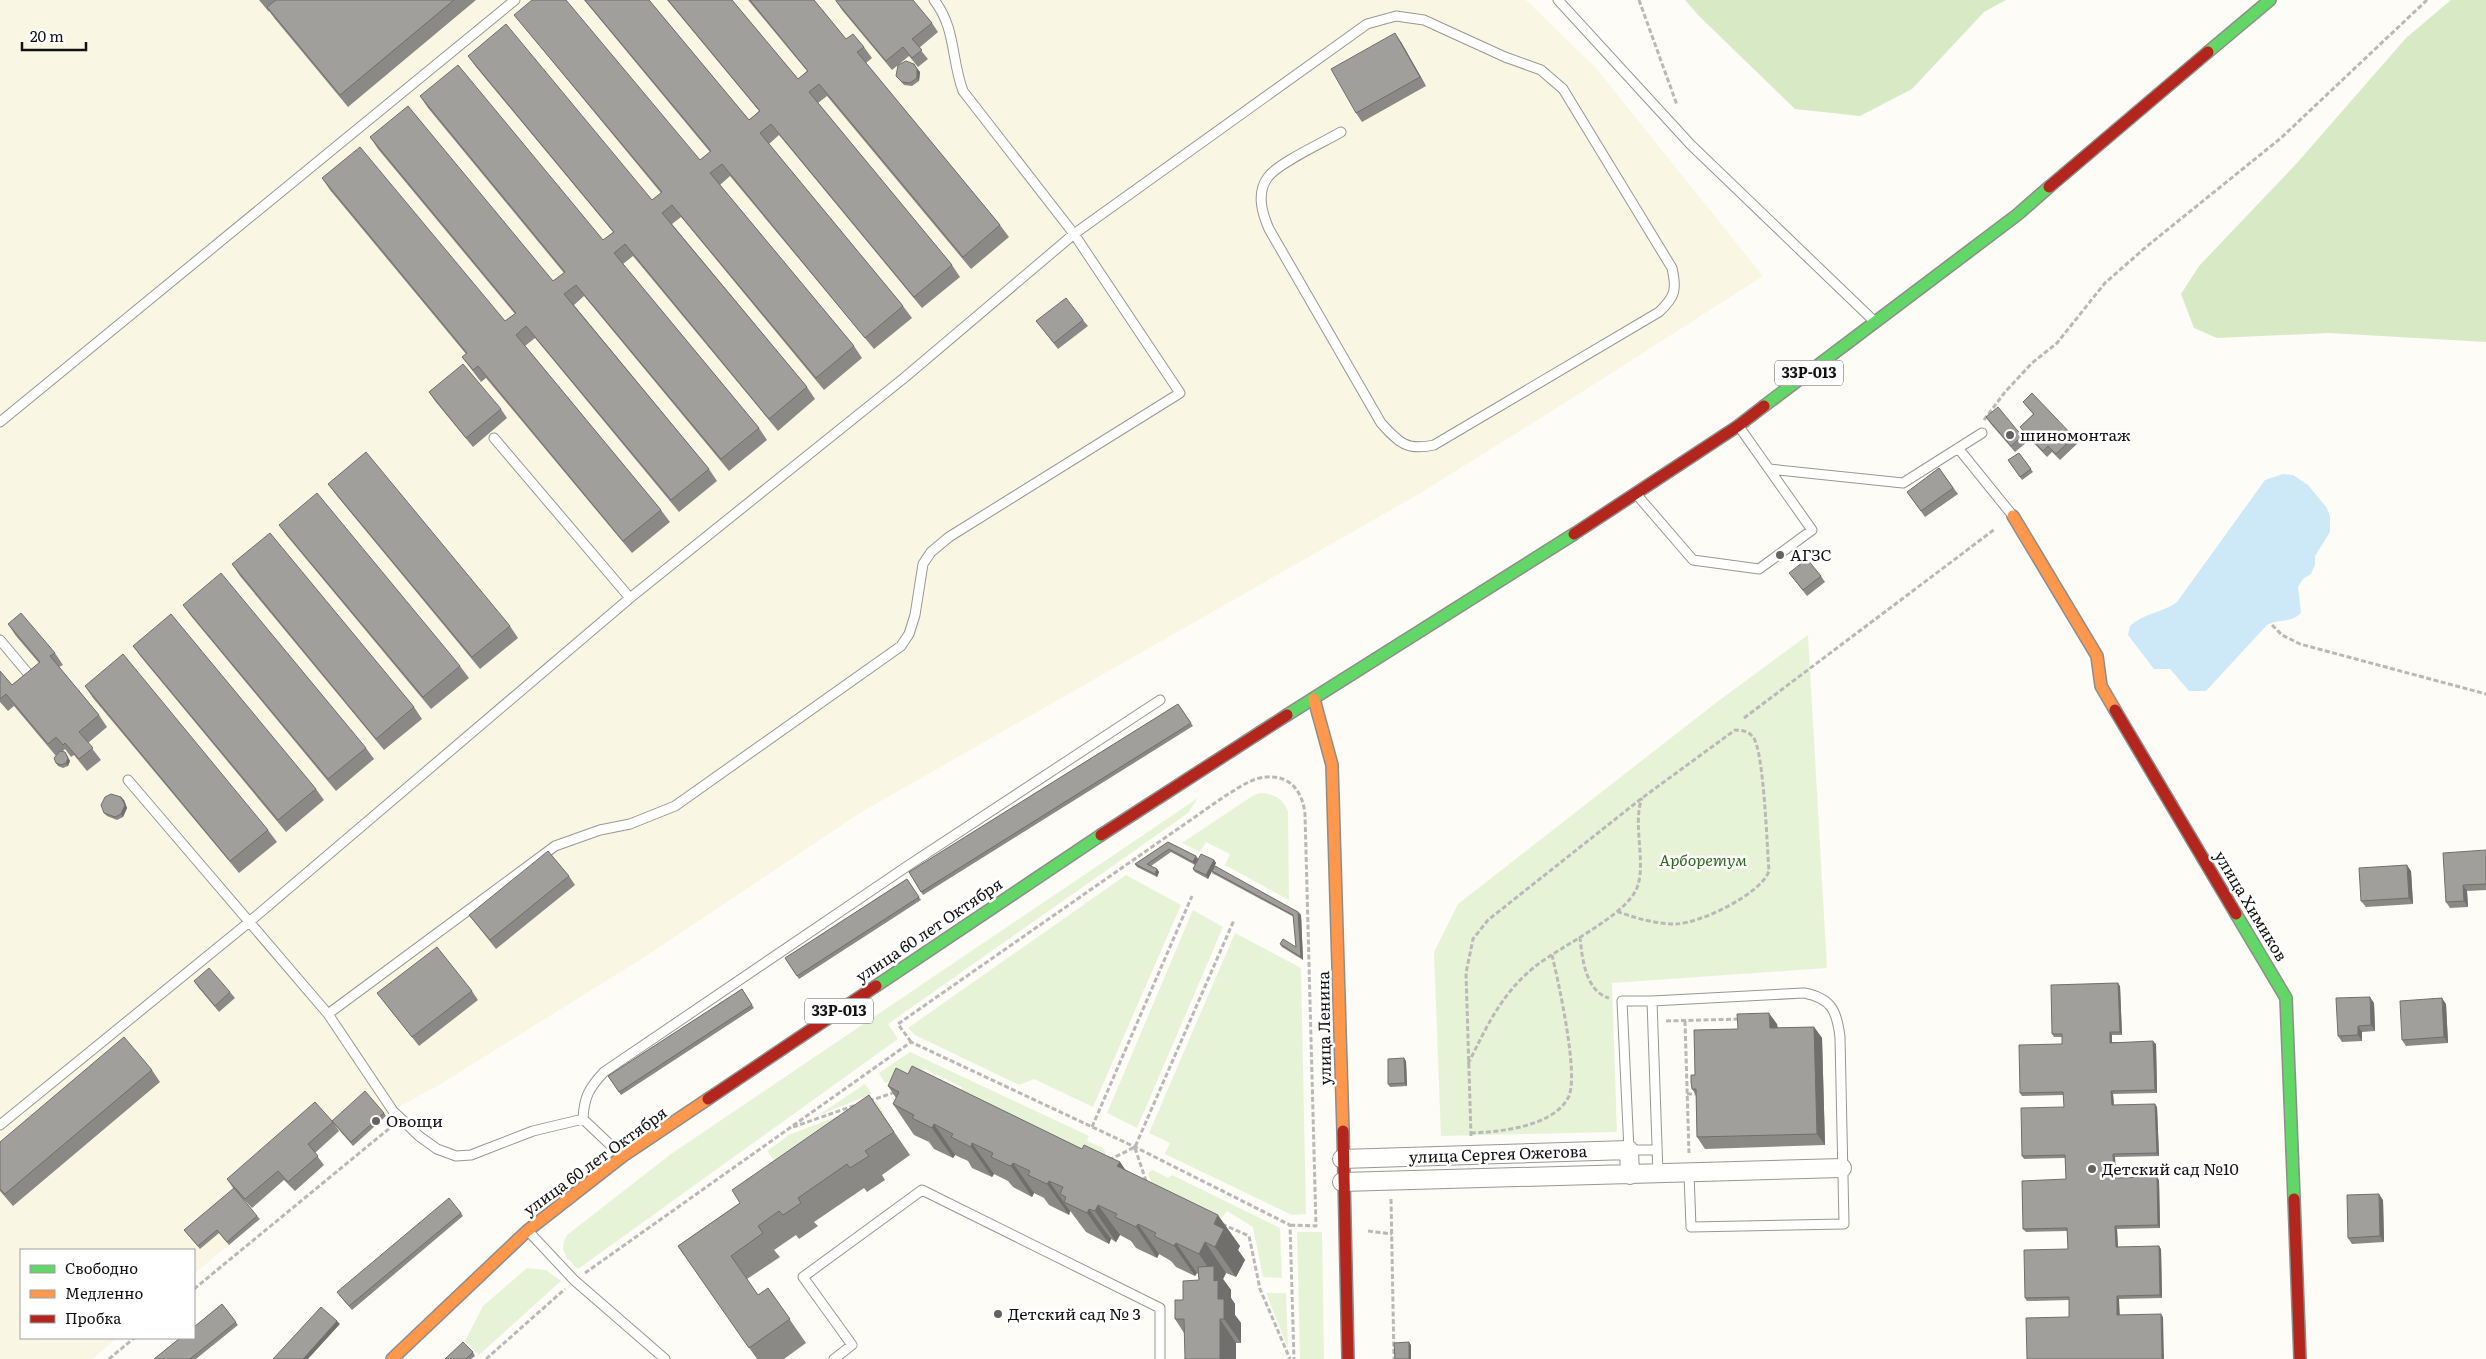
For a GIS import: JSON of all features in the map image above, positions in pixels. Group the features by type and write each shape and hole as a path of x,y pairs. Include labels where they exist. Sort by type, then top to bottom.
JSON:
{"main road":[{"name":"33Р-013","path":"1314,699 1637,494 1738,426 2017,215 2270,0"},
{"name":"улица Химиков","path":"2013,516 2097,656 2100,686 2286,998 2300,1359"},
{"name":"улица 60 лет Октября","path":"392,1359 527,1231 623,1156 1131,815 1314,699"},
{"name":"улица Ленина","path":"1314,699 1332,765 1348,1359"}],"street":[{"name":"улица Сергея Ожегова","path":"1342,1159 1629,1150"},
{"path":"1629,1150 1630,1175"},
{"name":"улица Сергея Ожегова","path":"1342,1182 1842,1168"}],"lane":[{"path":"0,422 515,0"},
{"path":"328,1014 555,846 600,830 630,824 675,806 901,646 909,634 915,615 923,564 931,552 950,537 1180,393 1074,234 963,91 956,72 948,23 934,0"},
{"path":"1558,0 1691,145 1876,323"},
{"path":"0,1125 248,923 630,598 904,378 1074,234 1368,24 1396,16 1424,20 1505,58 1541,70 1563,88 1672,268 1676,284 1671,301 1659,312 1434,445 1419,448 1407,446 1393,436 1381,423 1269,229 1261,210 1262,191 1268,177 1285,164 1340,132"},
{"path":"1637,494 1693,560 1759,569 1812,530 1738,426"},
{"path":"1770,469 1903,482 1982,433"},
{"path":"494,438 630,598"},
{"path":"1958,448 2013,516"},
{"path":"0,640 31,677"},
{"path":"583,1119 584,1105 590,1087 604,1072 909,865 1160,700"},
{"path":"128,780 248,923 328,1014 393,1111 437,1149 456,1156 471,1155 555,1124 583,1119"},
{"path":"1657,1150 1629,1150 1622,1001 1804,993 1820,997 1826,1001 1837,1017 1840,1038 1844,1224 1692,1227 1689,1173"},
{"path":"1652,1001 1658,1174"},
{"path":"583,1119 623,1156"},
{"path":"834,1359 852,1345 803,1277 922,1190 1160,1308 1160,1359"},
{"path":"527,1231 574,1280 665,1359"}],"path":[{"path":"1639,0 1678,109"},
{"path":"1982,433 1984,420 2005,392 2032,363 2057,343 2105,283 2146,247 2281,138 2427,0"},
{"path":"1744,718 2013,516"},
{"path":"2272,625 2282,635 2300,644 2486,694"},
{"path":"1472,1155 1466,973 1474,939 1488,920 1642,798 1736,730 1748,733 1754,738 1758,746 1769,870 1759,887 1732,903 1687,923 1653,922 1616,911"},
{"path":"911,1042 898,1024 1225,796 1257,779 1276,777 1283,780 1300,793 1305,814 1316,1226 1290,1225"},
{"path":"1468,1065 1504,997 1524,976 1616,911 1634,895 1640,874 1638,818 1642,798"},
{"path":"1213,874 1216,866"},
{"path":"1092,1127 1192,896"},
{"path":"1106,1162 1135,1147 1234,920"},
{"path":"1580,937 1582,958 1590,981 1605,997 1622,1001"},
{"path":"1471,1133 1512,1130 1528,1125 1558,1109 1570,1094 1572,1082 1565,1014 1552,955"},
{"path":"1653,1022 1743,1019"},
{"path":"1685,1021 1689,1173"},
{"path":"790,1128 903,1089"},
{"path":"1687,1094 1700,1094"},
{"path":"195,1288 401,1118"},
{"path":"1135,1147 1149,1189 1141,1185"},
{"path":"1216,1221 1249,1236 1260,1289 1290,1359"},
{"path":"1392,1234 1394,1359"},
{"path":"109,1359 133,1339"}],"shaded area":[{"path":"0,0 1526,0 1596,68 1763,276 1419,494 860,813 640,960 439,1085 397,1108 353,1145 339,1132 252,1208 260,1219 195,1273 195,1249 20,1249 20,1339 116,1339 92,1359 0,1359"}],"green space":[{"path":"1685,0 2006,0 1984,12 1912,89 1860,116 1795,109 1699,16"},
{"path":"2451,0 2486,0 2486,342 2329,333 2217,338 2194,328 2181,294 2199,266 2297,163 2406,38"},
{"name":"Арборетум","path":"1808,635 1827,968 1612,983 1617,1132 1441,1136 1434,952 1458,904 1717,702"},
{"path":"1261,793 1278,798 1288,812 1289,900 1225,865 1230,854 1206,842 1200,852 1182,843 1254,795"},
{"path":"1198,798 1188,813 888,1024 898,1039 578,1269 567,1257 563,1250 563,1245 567,1235 671,1154"},
{"path":"1126,875 1181,905 1093,1107 1034,1079 1019,1085 915,1035 908,1028"},
{"path":"1193,910 1223,927 1137,1128 1107,1113"},
{"path":"1235,933 1301,968 1306,1214 1292,1215 1165,1154 1170,1143 1149,1133"},
{"path":"910,1052 1089,1136 1087,1141 1103,1148 1106,1154 1093,1160 958,1096 962,1087 925,1069 885,1083 879,1073"},
{"path":"865,1084 872,1094 817,1116"},
{"path":"876,1101 884,1113 788,1179 767,1151 789,1135"},
{"path":"1153,1170 1168,1178 1172,1175 1280,1228 1282,1278 1263,1277 1253,1227 1227,1211 1222,1218 1153,1187 1148,1173"},
{"path":"1297,1232 1322,1232 1324,1359 1300,1359"},
{"path":"527,1268 546,1270 561,1281 479,1355 465,1341 483,1306"},
{"path":"1266,1293 1286,1293 1288,1348"}],"water":[{"path":"2283,474 2293,475 2308,485 2327,508 2330,517 2330,532 2315,556 2315,565 2311,574 2303,579 2298,587 2301,613 2293,619 2267,625 2206,691 2189,691 2170,669 2154,669 2128,635 2130,626 2141,618 2165,609 2177,602 2265,480"}],"building":[{"path":"276,0 454,0 340,95 267,7"},
{"path":"532,0 566,0 700,160 711,151 585,0 649,0 749,120 760,111 668,0 732,0 798,79 808,71 750,0 814,0 846,39 853,34 864,47 857,52 1000,225 963,257 819,84 809,92 952,265 914,297 771,124 760,133 903,306 865,338 722,164 710,173 854,346 816,378 672,205 662,213 807,387 769,419 625,244 614,253 759,428 721,459 576,285 564,294 709,469 671,500 526,326 516,335 661,510 623,541 478,366 473,370 462,357 467,353 322,178 360,147 505,321 516,313 370,137 408,106 553,281 565,272 420,96 458,65 603,240 614,232 468,56 506,24 652,200 662,192 514,15"},
{"path":"836,0 913,0 932,23 912,39 922,50 912,58 903,47 886,61"},
{"path":"1395,33 1420,77 1356,113 1331,69"},
{"path":"906,61 914,64 917,69 917,78 910,83 902,82 896,76 898,65"},
{"path":"1066,298 1083,320 1054,343 1036,321"},
{"path":"463,364 501,409 466,438 429,392"},
{"path":"2032,393 2074,437 2056,454 2048,446 2043,451 2020,427 2034,414 2023,402"},
{"path":"1998,407 2022,436 2011,446 1986,417"},
{"path":"366,452 510,626 472,657 328,484"},
{"path":"2019,453 2031,469 2020,477 2008,460"},
{"path":"1939,468 1953,488 1921,511 1907,492"},
{"path":"317,493 460,666 423,697 279,525"},
{"path":"270,533 414,707 376,739 232,564"},
{"path":"1807,559 1821,576 1803,590 1789,573"},
{"path":"221,573 366,748 328,779 183,605"},
{"path":"21,613 55,653 50,656 99,715 79,732 93,748 79,759 65,743 63,745 56,737 48,744 6,694 0,699 0,671 12,685 40,662 8,624"},
{"path":"171,614 316,789 278,820 133,646"},
{"path":"123,654 268,830 230,861 85,686"},
{"path":"1178,704 1191,723 921,892 909,872"},
{"path":"60,751 65,752 68,758 66,763 61,765 56,763 54,758"},
{"path":"111,794 121,797 125,805 121,814 115,817 104,813 101,805 105,797"},
{"path":"1168,842 1196,856 1193,862 1169,849 1147,864 1157,869 1155,874 1135,864"},
{"path":"2486,850 2486,884 2463,885 2464,901 2446,902 2443,853"},
{"path":"548,851 569,876 490,940 469,915"},
{"path":"1201,854 1214,860 1206,875 1193,869"},
{"path":"2407,865 2409,898 2361,901 2359,868"},
{"path":"1215,866 1298,912 1301,957 1280,944 1283,939 1296,947 1293,915 1212,871"},
{"path":"907,879 919,897 797,976 785,958"},
{"path":"437,947 472,991 412,1037 377,993"},
{"path":"209,968 230,992 215,1006 194,981"},
{"name":"Детский сад №10","path":"2118,983 2120,1032 2110,1032 2110,1043 2153,1041 2155,1090 2111,1091 2112,1105 2155,1104 2157,1153 2113,1154 2114,1178 2157,1177 2158,1225 2115,1226 2116,1247 2159,1246 2160,1295 2117,1296 2117,1315 2161,1314 2162,1359 2027,1359 2026,1318 2069,1317 2069,1297 2025,1298 2024,1250 2068,1249 2067,1228 2023,1229 2022,1181 2066,1179 2065,1155 2022,1156 2021,1108 2064,1107 2063,1092 2020,1093 2019,1045 2062,1044 2062,1034 2052,1034 2051,985"},
{"path":"742,989 752,1005 619,1092 608,1076"},
{"path":"2370,997 2371,1025 2358,1026 2358,1035 2338,1036 2336,998"},
{"path":"2442,998 2444,1037 2402,1040 2400,1001"},
{"path":"1769,1013 1770,1028 1814,1027 1817,1134 1697,1137 1696,1089 1692,1089 1691,1082 1691,1075 1695,1075 1694,1030 1738,1029 1737,1014"},
{"path":"124,1037 152,1070 5,1194 0,1189 0,1142"},
{"path":"1404,1058 1405,1083 1388,1084 1388,1059"},
{"path":"912,1066 1082,1149 1084,1145 1120,1162 1117,1166 1218,1215 1214,1224 1224,1229 1215,1247 1205,1242 1199,1254 1176,1243 1174,1246 1154,1236 1156,1233 1138,1224 1136,1227 1115,1217 1117,1214 1098,1205 1095,1211 1089,1209 1087,1213 1064,1202 1066,1197 1060,1194 1063,1187 1049,1181 1047,1184 1028,1175 1030,1171 1013,1163 1011,1166 991,1157 993,1153 972,1143 971,1147 951,1137 953,1134 934,1124 932,1128 912,1118 914,1115 893,1104 899,1092 888,1086 896,1068 908,1074"},
{"path":"365,1091 384,1113 351,1142 332,1121"},
{"path":"869,1095 894,1132 865,1151 869,1156 850,1168 847,1164 798,1198 801,1203 783,1215 779,1211 758,1226 763,1233 731,1256 758,1295 768,1288 790,1319 749,1348 678,1246 740,1203 732,1190"},
{"path":"315,1102 333,1122 308,1144 318,1156 288,1182 278,1171 245,1199 227,1179"},
{"path":"234,1188 257,1216 227,1242 217,1230 198,1246 184,1230"},
{"path":"2379,1194 2380,1236 2348,1238 2347,1195"},
{"path":"449,1198 461,1213 349,1306 337,1292"},
{"path":"1214,1266 1214,1281 1218,1280 1218,1299 1224,1299 1224,1319 1220,1319 1220,1359 1185,1359 1184,1319 1175,1319 1175,1300 1183,1300 1183,1281 1199,1280 1198,1267"},
{"path":"222,1304 236,1322 190,1359 154,1359 179,1339 195,1339 195,1326"},
{"path":"321,1307 337,1321 303,1359 273,1359"},
{"path":"463,1342 473,1352 466,1359 445,1359"},
{"path":"1409,1342 1409,1359 1395,1359 1394,1343"}],"traffic: fast":[{"path":"2208,52 2270,0"},
{"path":"1764,406 2017,215 2049,187"},
{"path":"1287,715 1574,534"},
{"path":"876,986 1101,835"},
{"path":"2236,914 2286,998 2294,1199"}],"traffic: slow":[{"path":"2013,516 2097,656 2101,686 2115,710"},
{"path":"1314,699 1332,765 1343,1131"},
{"path":"392,1359 527,1231 623,1156 708,1099"}],"traffic: jam":[{"path":"2049,187 2208,52"},
{"path":"1574,534 1738,426 1764,406"},
{"path":"2115,710 2236,914"},
{"path":"1101,835 1287,715"},
{"path":"708,1099 876,986"},
{"path":"1343,1131 1348,1359"},
{"path":"2294,1199 2300,1359"}],"place":[{"name":"шиномонтаж","path":"2010,435"},
{"name":"АГЗС","path":"1780,555"},
{"name":"Овощи","path":"376,1121"},
{"name":"Детский сад №10","path":"2092,1169"},
{"name":"Детский сад № 3","path":"998,1314"}]}
